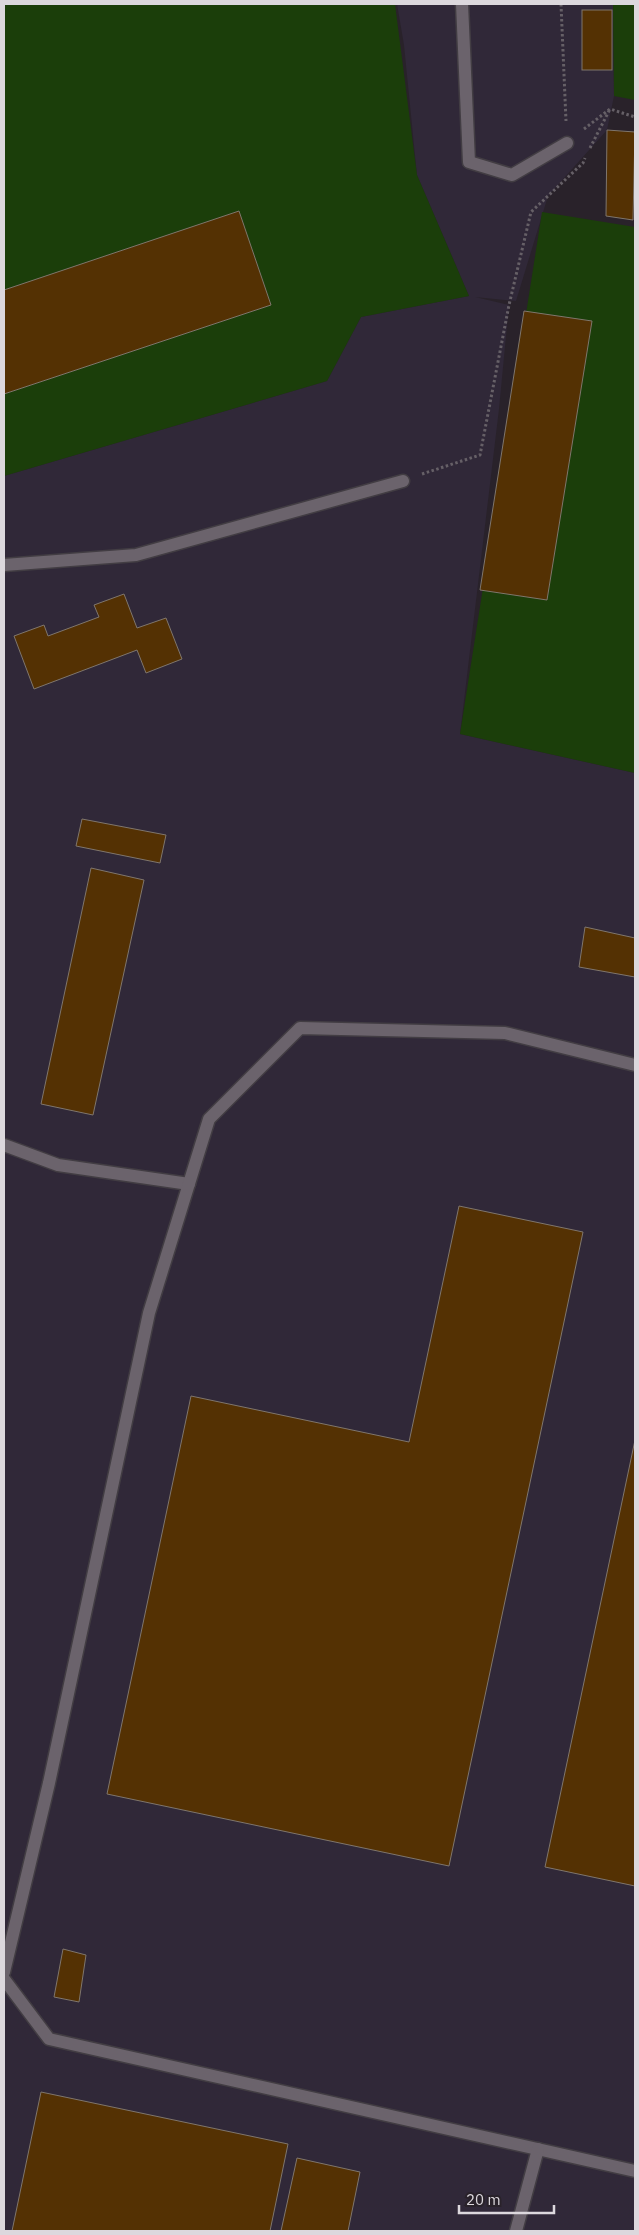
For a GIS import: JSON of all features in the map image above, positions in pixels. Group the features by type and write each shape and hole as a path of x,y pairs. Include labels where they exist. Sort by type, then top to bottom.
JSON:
{"lane":[{"path":"462,4 469,162 512,175 567,143"},
{"path":"4,565 136,555 402,480"},
{"path":"4,1972 49,1783 149,1313 209,1119 300,1028 505,1033 635,1065"},
{"path":"4,1145 58,1165 189,1184"},
{"path":"4,1978 49,2039 538,2150 635,2170"},
{"path":"516,2231 538,2150"}],"path":[{"path":"561,4 567,143"},
{"path":"567,143 610,109"},
{"path":"610,109 635,117"},
{"path":"402,480 480,455 508,305 531,212 583,163 610,109"}],"shaded area":[{"path":"397,4 613,4 614,96 607,130 548,196 516,301 475,297 509,305 499,409 460,734 635,773 635,2231 4,2231 4,476 327,381 361,317 469,296 417,175 404,45"}],"green space":[{"path":"4,4 395,4 417,175 469,296 361,317 327,381 4,476"},
{"path":"613,4 635,4 635,100 614,96"},
{"path":"542,212 635,227 635,773 460,734"}],"building":[{"path":"582,10 612,10 612,70 582,70"},
{"path":"607,130 635,132 633,220 606,216"},
{"path":"239,211 271,305 4,394 4,290"},
{"path":"524,311 592,321 547,600 480,590"},
{"path":"124,594 137,628 166,618 182,659 146,673 137,650 34,689 14,636 44,625 48,636 99,617 94,605"},
{"path":"82,819 166,835 160,863 76,846"},
{"path":"91,868 144,880 93,1115 41,1104"},
{"path":"585,927 635,938 635,977 579,967"},
{"path":"459,1206 583,1232 449,1866 107,1794 191,1396 409,1442"},
{"path":"635,1440 635,1886 545,1867"},
{"path":"63,1949 86,1955 79,2002 54,1997"},
{"path":"41,2092 288,2144 270,2231 12,2231"},
{"path":"297,2158 360,2172 348,2231 281,2231"}]}
